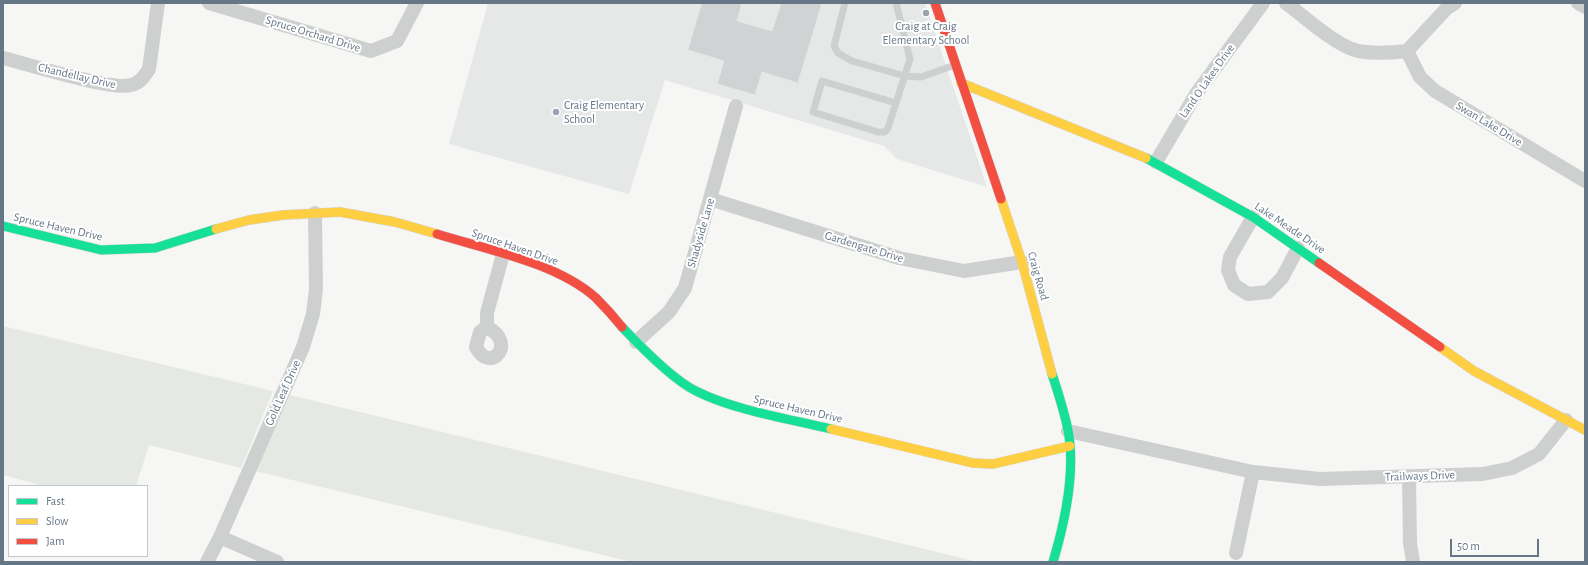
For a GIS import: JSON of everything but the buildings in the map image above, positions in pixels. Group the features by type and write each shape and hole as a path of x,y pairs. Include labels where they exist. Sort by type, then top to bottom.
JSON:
{"street":[{"name":"Chandellay Drive","path":"3,58 107,84 130,86 138,83 149,70 158,3"},
{"name":"Spruce Orchard Drive","path":"209,3 371,51 397,41 417,3"},
{"name":"Craig Road","path":"935,3 1022,262 1068,431 1070,446 1070,472 1061,535 1053,562"},
{"name":"Land O Lakes Drive","path":"1156,162 1196,94 1264,3"},
{"path":"1286,3 1339,43 1356,50 1377,53 1407,51 1447,8 1456,3"},
{"path":"1578,3 1585,7"},
{"name":"Swan Lake Drive","path":"1407,51 1420,77 1435,91 1585,181"},
{"name":"Lake Meade Drive","path":"961,83 1156,162 1253,217 1474,371 1585,430"},
{"name":"Shadyside Lane","path":"636,342 669,312 685,288 736,106"},
{"name":"Gardengate Drive","path":"710,199 899,258 957,270 964,271 1022,262"},
{"name":"Spruce Haven Drive","path":"3,226 101,250 130,250 155,248 196,234 249,220 283,215 340,212 395,222 536,264 569,279 595,296 636,342 665,368 695,391 731,405 973,463 992,464 1070,446"},
{"name":"Gold Leaf Drive","path":"208,562 303,347 313,314 316,289 315,213"},
{"path":"1253,217 1230,257 1228,270 1234,285 1248,294 1268,292 1282,278 1298,248"},
{"path":"487,327 487,313 503,254"},
{"name":"Trailways Drive","path":"1068,431 1253,472 1320,479 1483,474 1512,468 1539,454 1566,420"},
{"path":"1236,553 1253,472"},
{"path":"1409,477 1410,543 1413,562"},
{"path":"220,537 278,562"}],"lane":[{"path":"845,3 834,46 838,53 852,61 905,76 921,77 956,64"},
{"path":"896,3 910,59 905,76 888,128 885,132 878,132 813,112 822,81 896,103"}],"shaded area":[{"name":"Craig Elementary School","path":"488,3 925,3 987,187 897,159 884,146 665,80 629,194 449,144"},
{"path":"3,326 273,391 241,468 149,445 136,485 40,485 3,475"},
{"path":"290,395 978,562 632,562 255,471"}],"traffic: fast":[{"path":"1146,158 1253,217 1319,263"},
{"path":"3,226 101,250 155,248 216,229"},
{"path":"622,327 667,371 696,391 711,398 744,409 831,429"},
{"path":"1052,374 1068,430 1071,463 1065,514 1053,562"}],"traffic: slow":[{"path":"961,83 1146,158"},
{"path":"1001,199 1022,262 1052,374"},
{"path":"216,229 249,220 283,215 340,212 395,222 437,234"},
{"path":"1440,347 1474,371 1585,430"},
{"path":"831,429 973,463 993,464 1070,446"}],"traffic: jam":[{"path":"935,3 1001,199"},
{"path":"437,234 520,258 562,275 596,298 622,327"},
{"path":"1319,263 1440,347"}],"place":[{"name":"Craig at Craig Elementary School","path":"926,13"},
{"name":"Craig Elementary School","path":"556,112"}]}
